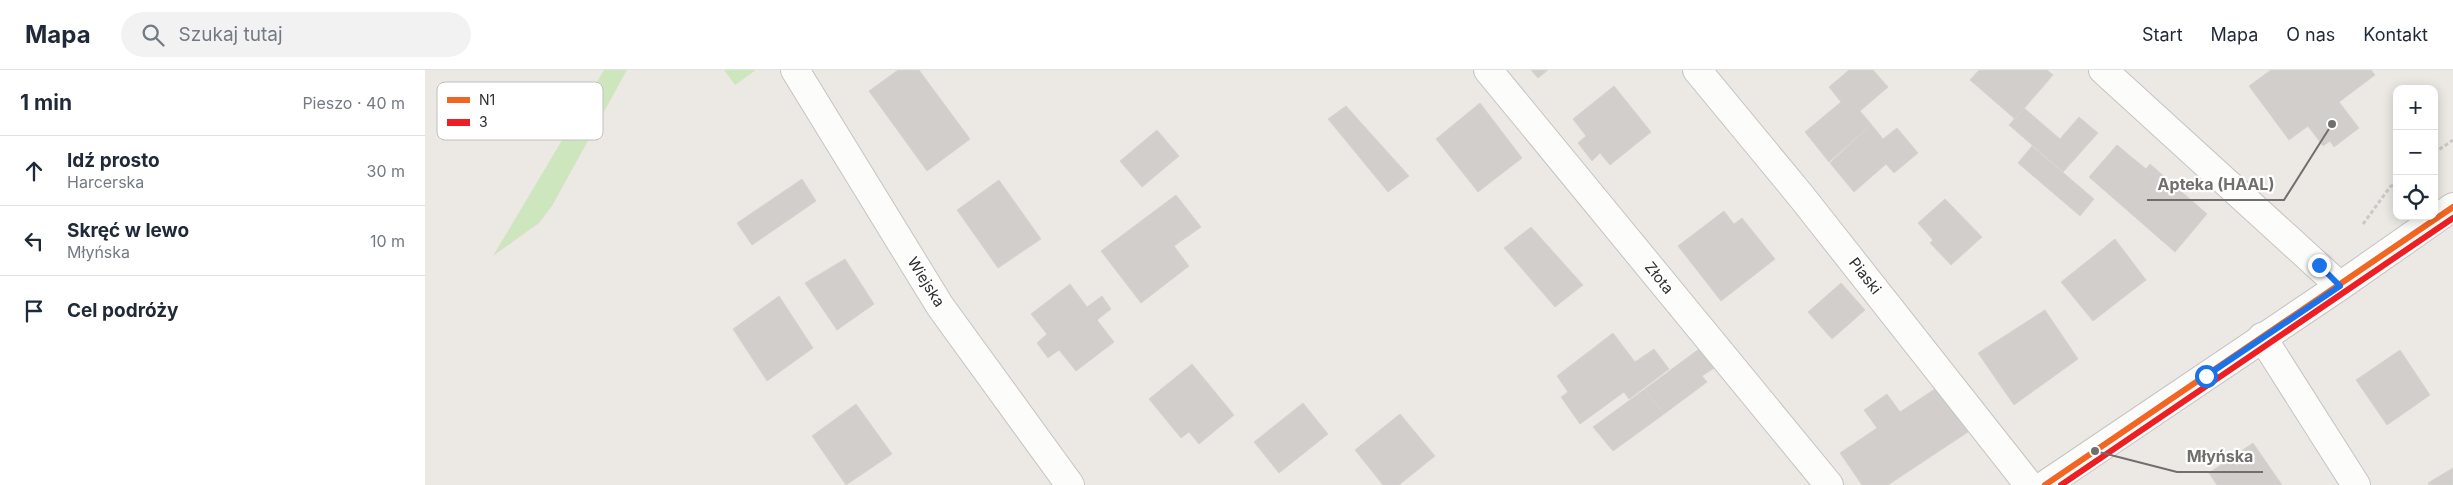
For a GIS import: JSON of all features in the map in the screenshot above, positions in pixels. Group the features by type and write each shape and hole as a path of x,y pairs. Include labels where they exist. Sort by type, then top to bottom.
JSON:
{"street":[{"name":"Wiejska","path":"795,70 940,306 1070,485"},
{"name":"Złota","path":"1488,70 1829,485"},
{"name":"Piaski","path":"1697,70 1807,204 2029,485"},
{"path":"2103,70 2340,286"},
{"path":"2045,485 2340,286 2453,207"},
{"path":"2262,337 2356,485"}],"path":[{"path":"2438,150 2453,140"}],"green space":[{"path":"604,70 627,70 603,114 603,82 597,82"},
{"path":"724,70 756,70 735,85"},
{"path":"562,140 588,140 552,206 539,223 493,256"}],"building":[{"path":"898,70 919,70 970,139 927,171 869,91"},
{"path":"1531,70 1548,70 1538,78"},
{"path":"1849,70 1873,70 1888,87 1860,111 1871,124 1829,162 1805,132 1841,102 1829,87"},
{"path":"1979,70 2047,70 2053,75 2015,119 1970,80"},
{"path":"2271,70 2371,70 2375,75 2339,102 2359,128 2334,147 2330,141 2323,146 2308,126 2289,140 2249,86"},
{"path":"1614,86 1651,132 1610,165 1600,153 1592,161 1578,143 1586,136 1573,119"},
{"path":"1480,103 1522,158 1478,192 1436,139"},
{"path":"1346,106 1409,176 1388,192 1328,119"},
{"path":"2024,108 2060,139 2079,117 2098,133 2063,172 2009,125"},
{"path":"1871,124 1883,139 1897,128 1918,153 1894,173 1886,164 1854,192 1830,163"},
{"path":"1157,130 1179,156 1142,187 1120,161"},
{"path":"2117,145 2146,169 2150,164 2207,214 2175,252 2089,177"},
{"path":"2032,146 2094,199 2080,216 2018,163"},
{"path":"802,179 816,201 752,245 737,223"},
{"path":"999,180 1041,239 998,268 957,210"},
{"path":"1176,195 1201,227 1174,246 1189,266 1141,303 1101,251"},
{"path":"1945,199 1982,237 1951,265 1930,243 1933,240 1918,223"},
{"path":"1724,211 1734,224 1742,218 1775,259 1721,301 1678,246"},
{"path":"1531,227 1583,285 1555,307 1504,248"},
{"path":"2115,239 2146,280 2093,321 2061,282"},
{"path":"845,259 874,304 837,330 805,283"},
{"path":"1841,283 1865,310 1832,339 1808,312"},
{"path":"1070,284 1087,307 1102,296 1111,309 1097,320 1114,342 1076,371 1059,350 1048,358 1037,343 1047,334 1031,314"},
{"path":"779,296 813,348 767,381 733,329"},
{"path":"2045,310 2078,359 2014,405 1978,353"},
{"path":"1613,333 1635,362 1654,349 1669,369 1629,399 1624,392 1580,424 1561,397 1568,392 1557,376"},
{"path":"1699,349 1714,368 1702,376 1707,382 1664,414 1645,389"},
{"path":"2400,350 2430,395 2387,425 2356,380"},
{"path":"1192,364 1234,415 1199,444 1189,432 1181,438 1149,399"},
{"path":"1938,387 1968,432 1888,485 1862,485 1840,453 1877,428 1864,410 1887,394 1900,412"},
{"path":"1645,389 1664,414 1613,451 1593,427"},
{"path":"1303,403 1328,434 1279,473 1254,442"},
{"path":"856,404 892,454 846,485 812,436"},
{"path":"1400,414 1435,456 1399,485 1383,485 1355,450"},
{"path":"2253,443 2282,485 2217,485 2209,473"},
{"path":"2453,468 2453,485 2429,485 2428,483"}],"transit line":[{"name":"N1","path":"2045,485 2453,207"},
{"name":"3","path":"2061,485 2453,218"}],"place":[{"name":"Apteka (HAAL)","path":"2332,124"},
{"name":"Młyńska","path":"2095,451"}],"route":[{"path":"2206,376 2340,286 2319,265"}]}
